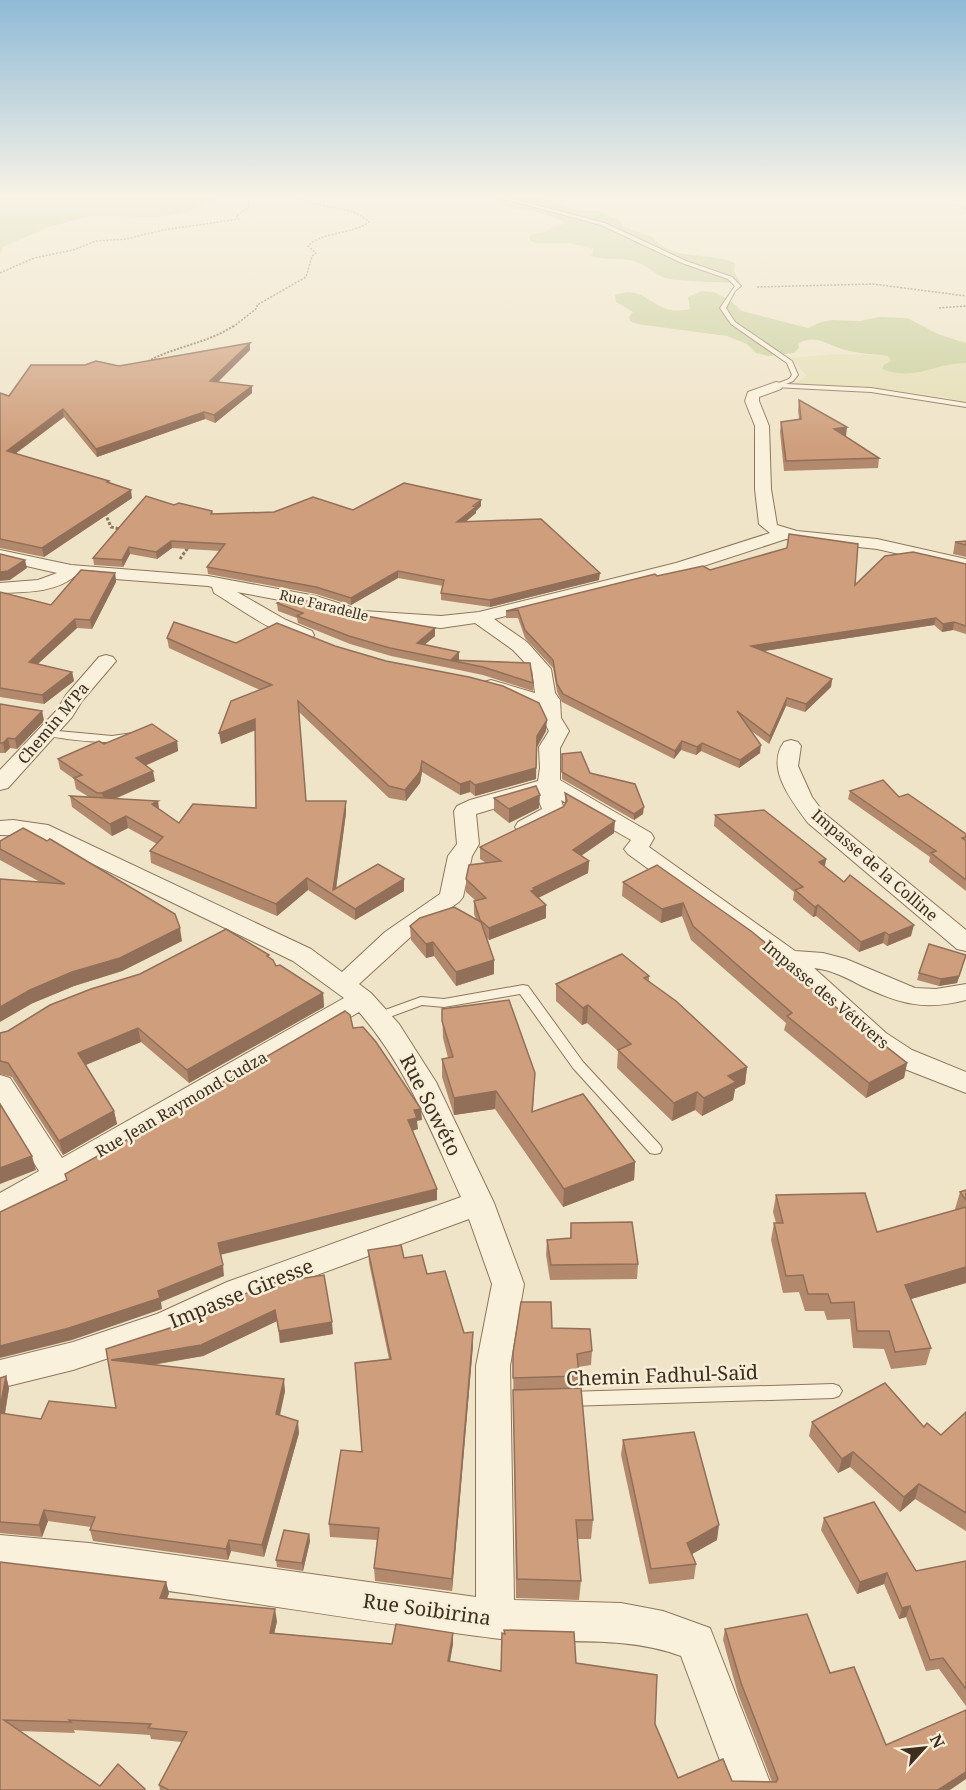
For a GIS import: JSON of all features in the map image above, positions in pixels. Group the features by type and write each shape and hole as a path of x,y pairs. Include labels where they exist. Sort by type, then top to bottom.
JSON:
{"street":[{"path":"776,386 753,394 752,401 762,426 763,489 767,524 771,528 784,534 877,544 966,564"},
{"name":"Rue Faradelle","path":"0,555 71,570 208,580 316,601 361,616 423,622 479,617 682,567 784,534"},
{"path":"0,588 54,582 63,578 71,570"},
{"path":"208,580 279,624 325,643"},
{"path":"460,856 497,841 554,812 547,785 552,774 549,765 549,747 559,731 551,718 550,700 545,693 541,669 520,646 479,617"},
{"name":"Chemin M'Pa","path":"0,783 65,714 73,699 106,662"},
{"path":"469,681 535,699 549,709"},
{"path":"34,712 65,714"},
{"name":"Impasse de la Colline","path":"791,746 788,766 801,798 816,818 966,943"},
{"name":"Impasse des Vétivers","path":"547,785 625,824 643,838 636,849 789,959 876,1039 902,1057 966,1083"},
{"name":"Rue Jean Raymond Cudza","path":"0,1207 361,1000 390,939 417,917 451,897 460,856 468,844 465,811 547,785"},
{"name":"Rue Sowéto","path":"0,828 40,830 302,955 361,1000 390,1030 423,1082 479,1203 508,1284 493,1366 499,1401 495,1619"},
{"path":"214,937 240,924"},
{"path":"789,959 826,960 908,995 925,998 966,992"},
{"path":"0,1085 57,1175"},
{"name":"Impasse Giresse","path":"0,1374 73,1356 168,1324 238,1291 479,1203"},
{"name":"Rue Soibirina","path":"0,1552 113,1565 495,1619 621,1622 663,1630 696,1642 752,1790"}],"lane":[{"path":"731,279 738,286 733,290 723,308 733,323 790,362 795,375 791,380 776,386"},
{"path":"776,386 871,390 966,405"},
{"path":"48,733 112,740 147,732"},
{"path":"361,1000 444,1003 523,989 578,1065 655,1149"},
{"name":"Chemin Fadhul-Saïd","path":"552,1400 833,1391"}],"path":[{"path":"144,364 159,354 207,340 228,330 257,309 257,305 267,297 303,279"},
{"path":"738,286 768,288 873,284 966,296"},
{"path":"939,308 966,306"},
{"path":"101,510 106,514 111,527 127,531"},
{"path":"163,577 186,553 191,539"}],"shaded area":[{"path":"836,354 966,358 966,402 862,386 792,384 807,376 791,358"}],"green space":[{"path":"668,279 738,279 740,282 690,281"},
{"path":"702,291 714,292 728,299 742,311 808,328 832,320 907,318 940,335 966,343 966,363 905,374 882,369 891,361 888,356 849,351 818,340 798,344 799,348 794,353 768,356 756,353 747,344 727,336 637,324 630,321 629,317 633,312 616,302 615,295 626,292 635,293 667,309 677,310 690,309 688,297"}],"building":[{"path":"250,343 210,381 252,386 214,415 204,412 96,449 63,409 7,451 109,481 107,482 131,490 42,548 0,539 0,393 9,396 31,365 85,365 96,361 119,366"},
{"path":"799,400 847,427 834,429 879,458 786,461 781,422 801,419"},
{"path":"404,483 481,500 457,522 541,519 600,573 490,600 441,593 444,580 398,571 351,598 316,587 207,567 225,544 171,541 156,552 129,547 122,560 93,558 146,496 174,505 179,503 212,511 211,514 274,512 313,497 353,510"},
{"path":"789,534 858,544 855,585 885,556 913,552 966,564 966,626 954,622 943,624 936,618 751,646 832,679 806,704 787,698 770,736 737,711 761,745 740,760 702,743 697,747 682,741 675,751 563,694 557,684 553,660 525,630 518,610 506,611 655,574 657,576 703,566 710,570 787,548"},
{"path":"0,554 25,560 8,571 0,572"},
{"path":"81,570 115,573 90,620 75,619 29,662 72,672 42,695 0,688 0,592 51,605"},
{"path":"289,596 360,615 435,628 417,643 459,652 451,660 530,663 533,683 483,667 390,648 349,636 297,616 303,613 277,603"},
{"path":"174,622 236,643 277,623 335,646 386,661 503,686 539,703 547,720 537,736 536,768 475,785 470,781 460,784 422,761 420,772 405,790 389,786 298,701 306,801 346,801 333,890 378,864 404,879 355,909 307,878 276,904 150,851 163,837 126,816 110,824 70,796 158,801 152,804 179,823 193,804 256,808 255,719 219,733 231,701 272,685 167,638"},
{"path":"0,704 42,711 15,739 8,738 0,743"},
{"path":"152,724 177,741 136,758 153,771 102,793 97,793 74,778 82,775 58,759 99,741 104,744"},
{"path":"581,752 590,773 635,784 644,807 634,814 562,772 562,754"},
{"path":"883,780 899,797 908,794 966,834 966,837 962,838 966,841 966,880 931,853 936,851 850,791"},
{"path":"536,786 540,795 509,809 494,798"},
{"path":"565,793 615,821 573,850 589,861 533,888 534,890 531,891 546,905 489,928 480,920 474,901 486,898 466,879 469,865 501,861 480,847 563,807 567,801"},
{"path":"764,810 826,859 819,862 844,882 850,875 914,925 889,935 885,932 861,942 818,905 815,907 795,890 803,887 715,815"},
{"path":"23,828 47,841 50,839 175,914 180,928 120,958 72,972 30,990 0,1007 0,879 65,884 0,849 0,841"},
{"path":"657,865 751,931 814,983 809,986 907,1063 869,1083 787,1016 792,1013 693,926 683,903 662,909 623,882"},
{"path":"454,907 481,922 494,960 456,972 433,942 426,944 410,926 420,918"},
{"path":"226,929 269,955 267,956 276,966 280,965 323,993 187,1070 138,1028 78,1053 114,1111 59,1141 8,1063 0,1061 0,1033 8,1031 50,1005 140,974"},
{"path":"929,944 966,955 959,976 941,979 919,973"},
{"path":"622,954 649,976 644,978 676,1001 747,1067 728,1076 736,1082 704,1098 697,1092 674,1103 618,1050 631,1044 588,1005 583,1008 556,984"},
{"path":"509,1000 535,1073 532,1112 583,1094 635,1162 564,1189 496,1091 454,1098 442,1059 453,1057 442,1021 442,1009"},
{"path":"345,1011 350,1015 353,1028 363,1027 376,1042 421,1109 414,1110 417,1118 408,1120 437,1189 218,1243 223,1265 158,1291 160,1298 69,1328 0,1346 0,1212 67,1180 65,1174 188,1106 187,1103"},
{"path":"0,1104 32,1156 0,1168"},
{"path":"966,1190 966,1200 960,1192"},
{"path":"865,1193 877,1232 966,1207 966,1267 905,1285 931,1348 895,1352 889,1331 857,1331 854,1302 831,1303 828,1294 808,1294 803,1275 786,1276 774,1223 783,1223 776,1195"},
{"path":"632,1222 638,1264 551,1265 547,1240 571,1238 571,1223"},
{"path":"401,1245 404,1258 422,1255 427,1274 445,1271 464,1333 473,1332 452,1579 374,1568 379,1528 329,1524 341,1450 362,1452 355,1363 391,1359 368,1250"},
{"path":"324,1275 332,1322 279,1331 275,1310 201,1345 111,1360 284,1379 276,1414 298,1421 262,1545 229,1540 226,1549 90,1530 95,1517 44,1510 39,1525 0,1522 0,1413 41,1419 49,1401 116,1408 106,1349 179,1325 266,1284"},
{"path":"521,1302 551,1302 552,1328 590,1329 592,1351 577,1354 579,1376 513,1378 513,1353"},
{"path":"6,1376 0,1408 0,1378"},
{"path":"885,1383 924,1427 927,1423 941,1435 966,1412 966,1513 919,1484 904,1497 853,1452 842,1459 812,1422"},
{"path":"581,1388 593,1520 576,1520 581,1581 517,1579 513,1390"},
{"path":"694,1432 719,1525 687,1543 696,1564 651,1569 623,1440"},
{"path":"874,1502 916,1571 966,1561 966,1689 943,1658 930,1660 910,1606 902,1608 887,1573 860,1582 824,1518"},
{"path":"284,1530 309,1534 302,1563 276,1560"},
{"path":"0,1562 166,1582 160,1598 275,1609 270,1633 392,1644 396,1624 453,1633 448,1661 501,1671 504,1630 574,1632 576,1663 657,1675 655,1724 678,1778 723,1759 732,1781 776,1782 778,1779 741,1683 725,1629 807,1614 830,1673 854,1667 886,1745 966,1710 966,1772 938,1790 169,1790 159,1785 187,1732 148,1728 151,1724 4,1720 100,1786 118,1764 145,1789 0,1790"}]}
